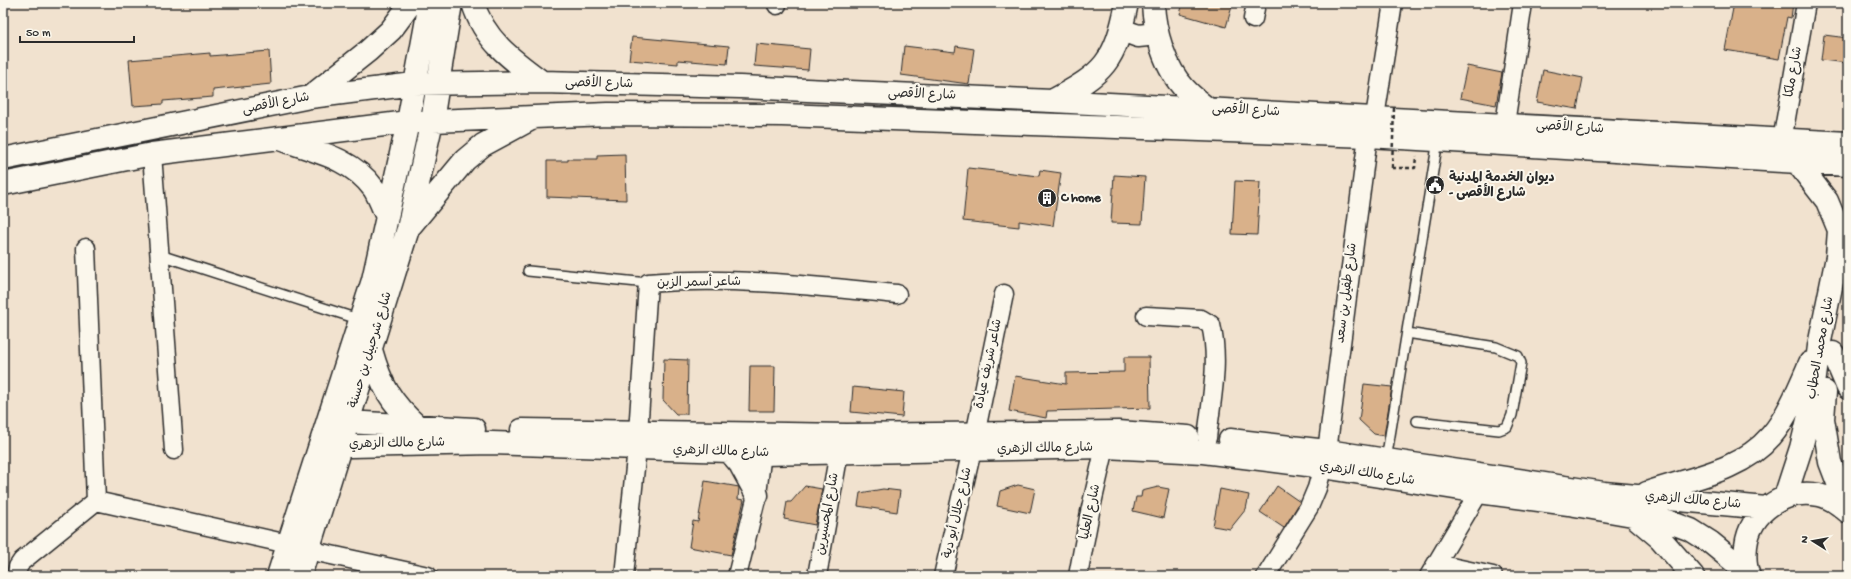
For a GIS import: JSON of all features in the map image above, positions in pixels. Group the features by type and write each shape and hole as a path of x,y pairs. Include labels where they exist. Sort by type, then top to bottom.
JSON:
{"street":[{"path":"310,97 392,30 412,3"},
{"name":"شارع شرحبيل بن حسنة","path":"300,576 298,547 338,422 361,320 373,280 408,122 430,3"},
{"name":"شارع شرحبيل بن حسنة","path":"338,422 371,350 408,229 432,121 451,3"},
{"path":"473,3 480,20 504,54 542,82"},
{"path":"1052,101 1085,83 1108,61 1122,30 1128,3"},
{"path":"1153,3 1157,34 1176,78 1184,89 1208,110"},
{"name":"شارع طفيل بن سعد","path":"1266,576 1309,507 1325,459 1371,126 1393,3"},
{"path":"1505,124 1523,3"},
{"name":"شارع ملكا","path":"1782,141 1806,3"},
{"path":"1122,30 1138,36 1157,34"},
{"name":"شارع الأقصى","path":"3,159 310,97 414,84 542,82 740,87 1052,101 1208,110 1371,126 1438,140 1848,165"},
{"name":"شارع الأقصى","path":"3,184 152,154 408,122 608,114 782,115 1371,126 1505,124 1782,141 1848,143"},
{"path":"408,229 465,160 483,145 536,116"},
{"path":"275,138 350,165 362,175 374,190 387,217"},
{"path":"152,154 174,450"},
{"name":"شارع محمد الحطاب","path":"1796,161 1827,201 1839,230 1826,350 1823,419 1830,462 1848,510"},
{"path":"86,248 96,502"},
{"name":"شارع محمد الحطاب","path":"1749,574 1745,555 1747,538 1755,521 1775,502 1801,448 1810,408 1848,276"},
{"name":"شاعر أسمر الزبن","path":"624,576 637,440 648,283 682,280 784,283 897,294"},
{"name":"شاعر شريف عيادة","path":"974,442 1004,294"},
{"path":"1146,316 1201,319 1211,325 1215,341 1216,356 1207,438"},
{"path":"371,350 382,383 390,398 418,427"},
{"path":"1693,576 1660,538 1637,505 1733,465 1755,452 1772,436 1790,405 1826,350 1848,388"},
{"name":"شارع مالك الزهري","path":"338,422 637,440 763,444 839,452 1118,432 1207,438 1325,459 1479,492 1637,505 1775,502 1802,494 1819,495 1836,502 1848,510"},
{"name":"شارع مالك الزهري","path":"331,444 377,445 637,440 728,452 763,444 847,435 1325,459 1386,460 1604,493 1637,505 1668,522 1692,530 1710,542 1749,574"},
{"name":"شارع جلال أبو دية","path":"943,576 974,442"},
{"name":"شارع شرحبيل بن حسنة","path":"278,576 298,547 332,474 331,444"},
{"path":"737,576 757,495 763,444"},
{"path":"332,474 377,445"},
{"name":"شارع العليا","path":"1078,576 1090,512 1105,447"},
{"path":"728,452 740,464 757,495"},
{"name":"شارع المحسيرين","path":"817,576 839,452"},
{"path":"1479,492 1433,570 1493,576"},
{"path":"96,502 428,576"},
{"path":"16,576 18,567 22,561 96,502"}],"lane":[{"path":"1386,460 1438,140"},
{"path":"160,255 361,320"},
{"path":"528,271 648,283"},
{"path":"1406,334 1496,347 1518,356 1521,363 1512,415 1507,427 1500,430 1417,421"}],"path":[{"path":"1394,108 1392,168 1415,168"}],"building":[{"path":"1183,3 1233,3 1226,27 1180,14"},
{"path":"1734,3 1793,3 1791,18 1787,17 1779,59 1725,50"},
{"path":"1824,35 1848,38 1848,63 1821,60"},
{"path":"632,37 729,46 727,64 678,60 678,64 629,60"},
{"path":"756,44 810,49 808,70 754,66"},
{"path":"904,46 955,52 956,46 974,49 969,84 901,75"},
{"path":"269,51 271,84 213,90 213,97 163,101 163,104 133,106 129,60 210,53 210,56"},
{"path":"1467,66 1502,73 1496,105 1460,98"},
{"path":"1543,70 1583,78 1577,109 1537,102"},
{"path":"625,154 626,200 547,197 547,161 597,159 597,155"},
{"path":"968,168 1039,176 1040,170 1061,173 1053,226 1019,221 1019,227 963,221"},
{"path":"1114,175 1145,177 1142,224 1111,223"},
{"path":"1235,181 1260,182 1257,235 1232,234"},
{"path":"1124,357 1149,357 1150,408 1047,411 1046,418 1009,411 1015,376 1066,384 1066,373 1124,372"},
{"path":"664,359 688,360 687,414 676,414 663,400"},
{"path":"750,366 775,366 774,411 749,411"},
{"path":"1364,384 1392,387 1384,436 1374,434 1359,420"},
{"path":"853,387 904,392 902,417 851,412"},
{"path":"705,481 739,487 738,499 744,500 731,555 689,547 693,521 698,522"},
{"path":"1018,485 1035,489 1030,513 997,506 1000,491"},
{"path":"805,486 822,489 815,525 784,519 787,502 791,502"},
{"path":"1277,486 1300,502 1284,528 1260,512"},
{"path":"1158,487 1169,489 1163,518 1133,511 1136,497 1141,497 1142,491"},
{"path":"883,489 900,491 897,512 858,506 860,493"},
{"path":"1220,489 1249,495 1246,509 1230,529 1213,526"}],"place":[{"name":"ديوان الخدمة المدنية - شارع الأقصى","path":"1435,185"},
{"name":"C home","path":"1047,198"}]}
